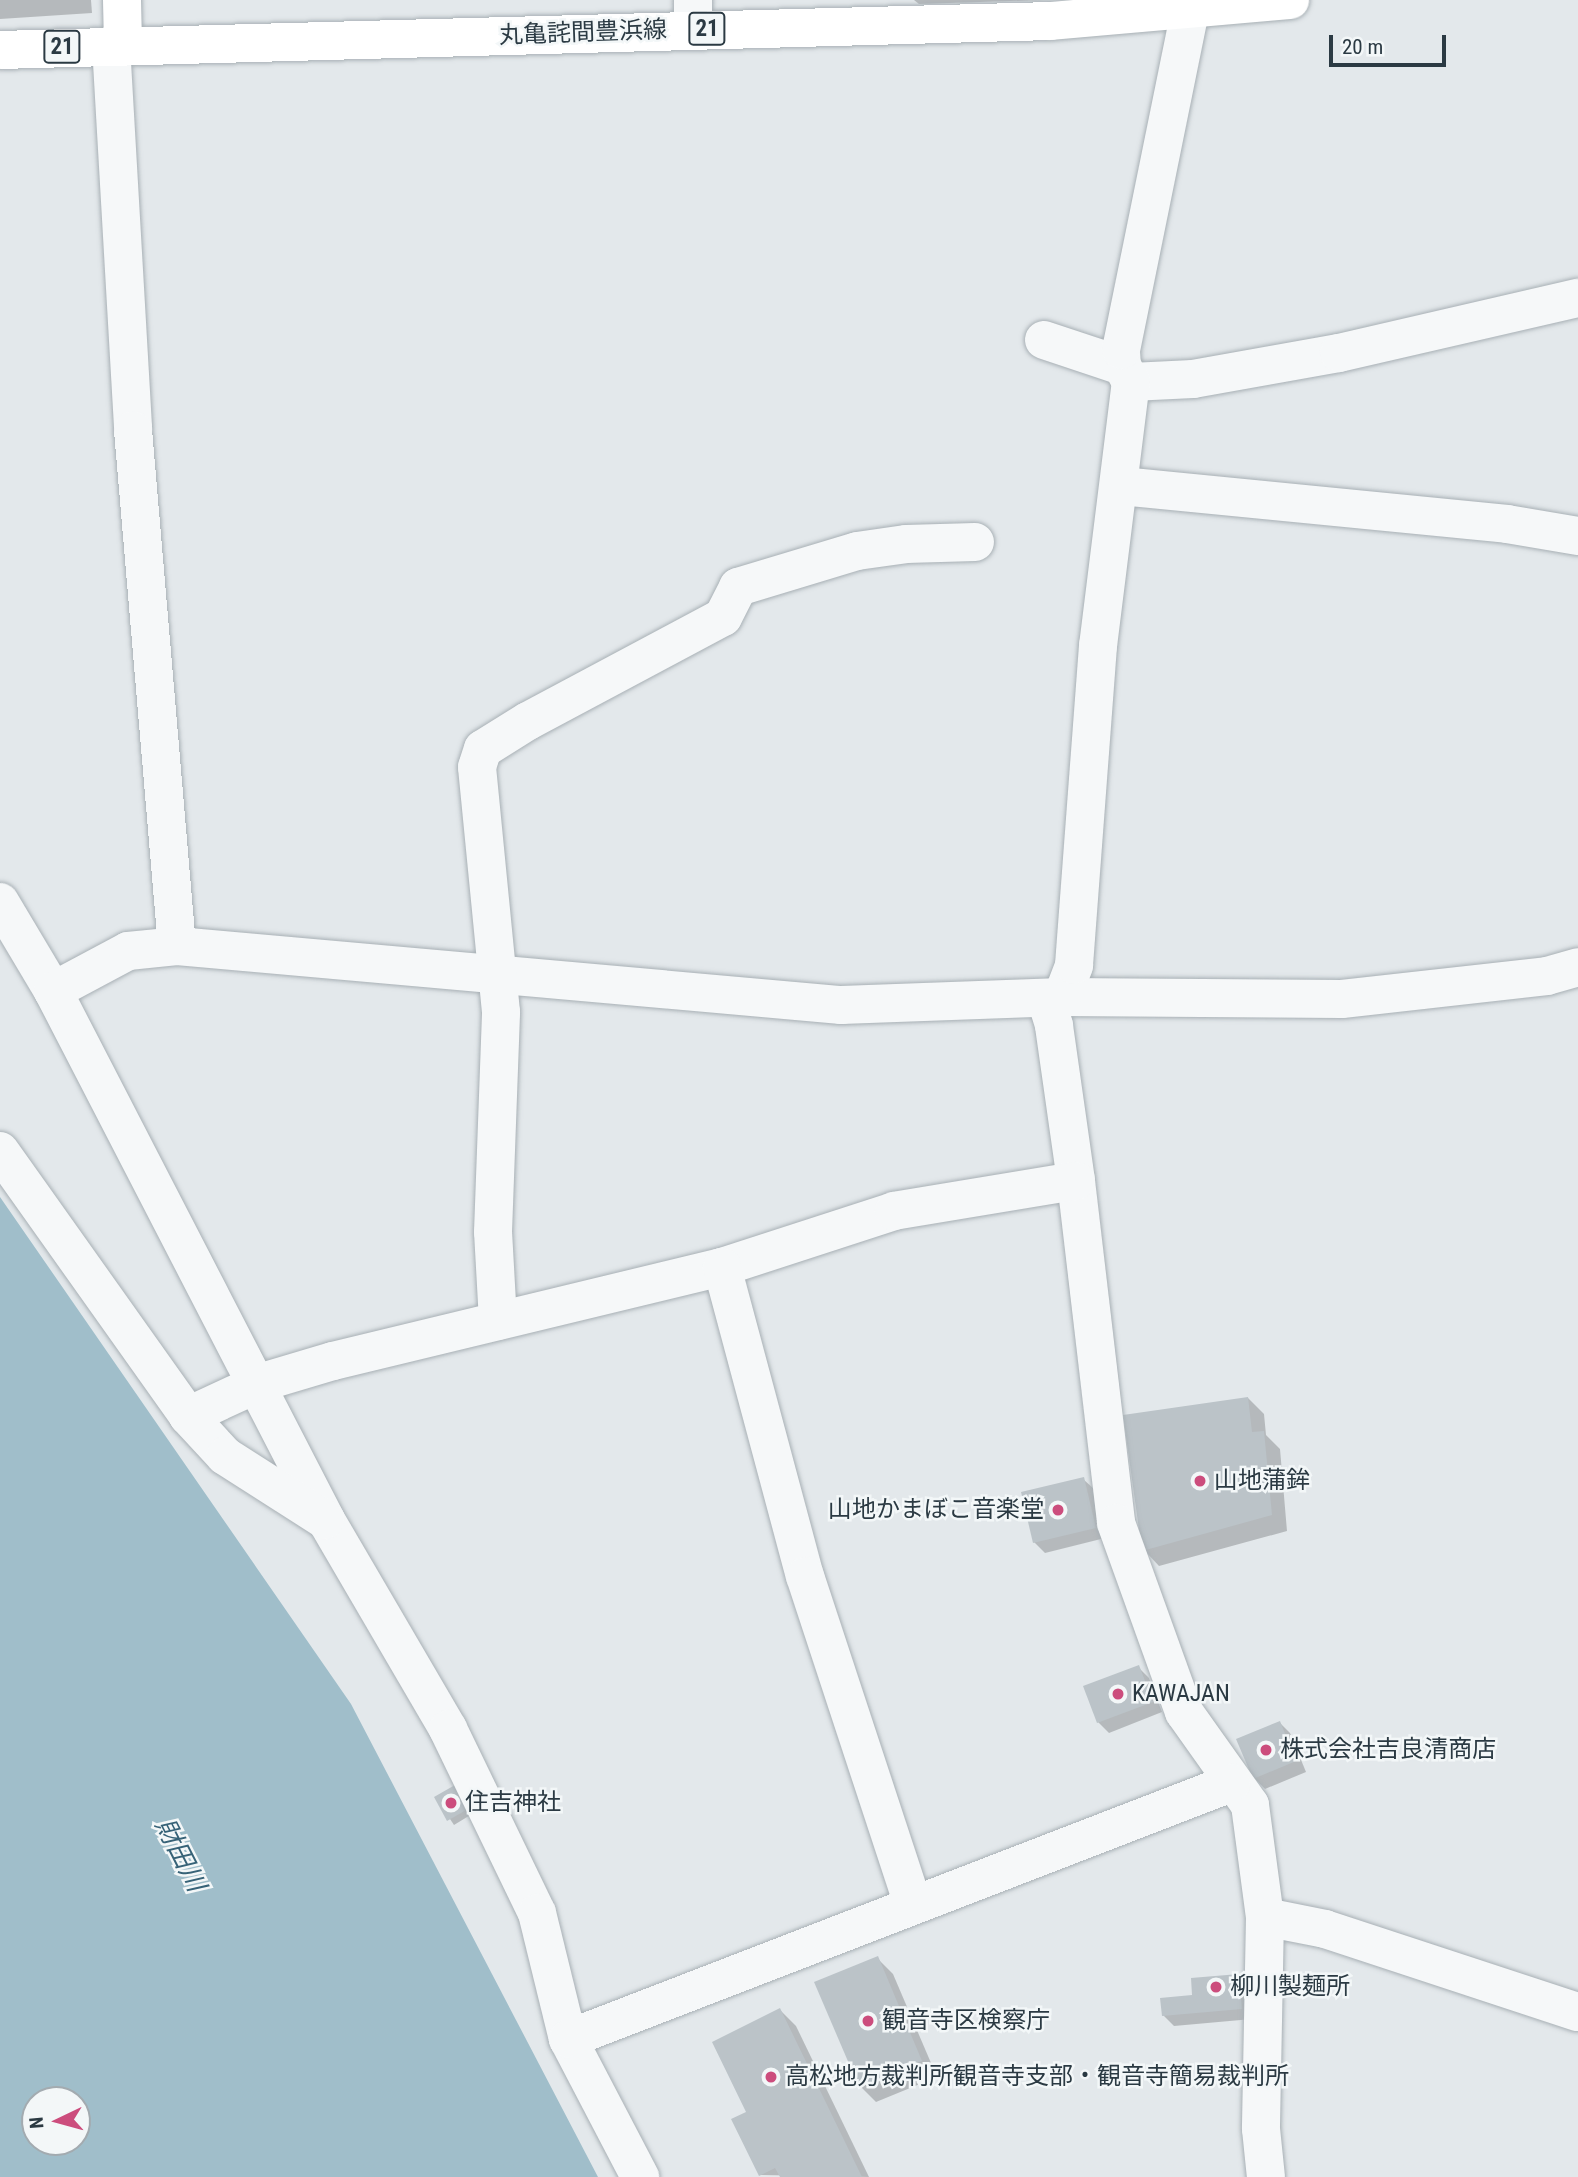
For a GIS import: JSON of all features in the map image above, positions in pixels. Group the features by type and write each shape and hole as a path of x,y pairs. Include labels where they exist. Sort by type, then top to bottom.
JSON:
{"main road":[{"path":"117,45 122,0"},
{"name":"丸亀詫間豊浜線","path":"0,50 693,15 1052,21 1190,6 1290,0"}],"street":[{"path":"1190,6 1121,350 1127,374 1121,486 1098,646 1074,965 1054,998 1055,1026 1116,1522 1184,1712 1231,1783 1250,1805 1265,1917 1261,2129 1266,2177"},
{"path":"117,45 133,430 177,946"},
{"path":"1044,340 1127,374 1193,379 1339,353 1578,298"},
{"path":"1121,486 1507,524 1578,536"},
{"path":"498,1321 493,1232 501,1012 477,766 483,749 528,720 723,617 738,587 857,551 906,544 975,542"},
{"path":"0,902 53,991 259,1383 326,1520 448,1729 537,1913 568,2039 640,2177"},
{"path":"53,991 128,951 177,946 496,977 841,1006 1054,998 1377,998 1547,976 1578,967"},
{"path":"0,1151 188,1416 225,1457 326,1520"},
{"path":"188,1416 259,1383 722,1267 894,1211 1076,1181"},
{"path":"722,1267 805,1576 913,1905"},
{"path":"568,2039 1231,1783"},
{"path":"1265,1917 1325,1929 1578,2012"}],"water":[{"name":"財田川","path":"0,1197 351,1704 598,2177 0,2177"}],"building":[{"name":"山地蒲鉾","path":"1248,1397 1252,1432 1264,1431 1272,1515 1142,1551 1123,1415"},
{"name":"山地かまぼこ音楽堂","path":"1084,1477 1096,1528 1033,1543 1021,1492"},
{"name":"KAWAJAN","path":"1139,1665 1153,1702 1097,1723 1083,1686"},
{"name":"株式会社吉良清商店","path":"1280,1721 1296,1761 1253,1779 1236,1739"},
{"name":"住吉神社","path":"455,1785 468,1809 447,1821 434,1797"},
{"name":"観音寺区検察庁","path":"878,1956 922,2061 859,2087 814,1982"},
{"name":"柳川製麺所","path":"1239,1974 1242,2009 1162,2016 1160,1998 1192,1995 1191,1978"},
{"name":"高松地方裁判所観音寺支部・観音寺簡易裁判所","path":"780,2008 862,2177 780,2177 775,2168 759,2176 731,2119 746,2112 712,2042"}],"place":[{"name":"山地蒲鉾","path":"1200,1481"},
{"name":"山地かまぼこ音楽堂","path":"1058,1510"},
{"name":"KAWAJAN","path":"1118,1694"},
{"name":"株式会社吉良清商店","path":"1266,1750"},
{"name":"住吉神社","path":"451,1803"},
{"name":"柳川製麺所","path":"1216,1987"},
{"name":"観音寺区検察庁","path":"868,2021"},
{"name":"高松地方裁判所観音寺支部・観音寺簡易裁判所","path":"771,2077"}]}
